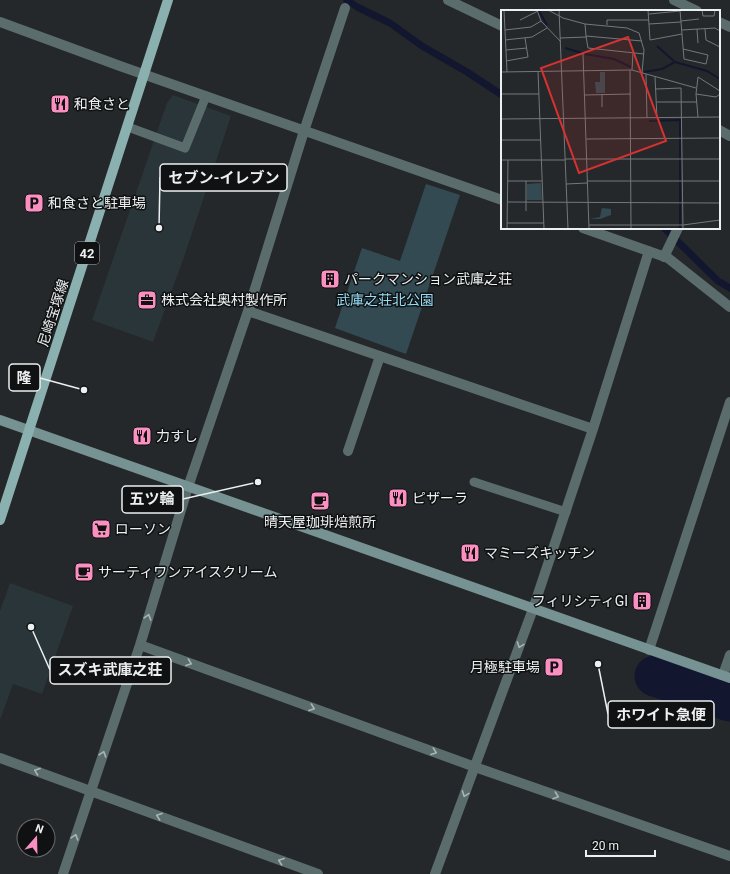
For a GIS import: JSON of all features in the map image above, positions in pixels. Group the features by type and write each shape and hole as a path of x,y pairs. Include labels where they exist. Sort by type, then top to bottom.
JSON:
{"main road":[{"name":"尼崎宝塚線","path":"0,520 168,0"}],"street":[{"path":"448,0 501,26"},
{"path":"674,0 695,10"},
{"path":"63,874 140,645 188,487 248,310 304,131 345,8"},
{"path":"0,22 501,200"},
{"path":"720,22 730,27"},
{"path":"586,229 664,257 730,307"},
{"path":"664,257 676,231"},
{"path":"435,874 533,609 566,512 650,251"},
{"path":"248,310 593,429"},
{"path":"348,451 380,356"},
{"path":"649,650 730,402"},
{"path":"0,420 726,677 730,655"},
{"path":"140,645 475,768 730,856"},
{"path":"0,758 318,874"}],"lane":[{"path":"128,127 185,148 206,96"},
{"path":"474,482 566,512"}],"shaded area":[{"path":"173,95 231,116 184,257 153,342 92,320 167,103"},
{"path":"10,583 73,606 42,694 13,684 0,720 0,611"}],"green space":[{"name":"武庫之荘北公園","path":"426,184 460,195 406,354 335,328 362,248 400,261"}],"waterway":[{"path":"347,0 357,7 390,23 422,46 467,72 501,94"},
{"path":"665,229 718,281 730,288"},
{"path":"655,676 730,701"}],"place":[{"name":"和食さと","path":"60,104"},
{"name":"和食さと駐車場","path":"34,203"},
{"name":"セブン-イレブン","path":"159,228"},
{"name":"パークマンション武庫之荘","path":"330,279"},
{"name":"株式会社奥村製作所","path":"147,300"},
{"name":"隆","path":"84,390"},
{"name":"力すし","path":"142,436"},
{"name":"五ツ輪","path":"258,482"},
{"name":"ピザーラ","path":"398,498"},
{"name":"晴天屋珈琲焙煎所","path":"320,501"},
{"name":"ローソン","path":"101,529"},
{"name":"マミーズキッチン","path":"470,553"},
{"name":"サーティワンアイスクリーム","path":"84,572"},
{"name":"フィリシティGI","path":"642,601"},
{"name":"スズキ武庫之荘","path":"31,627"},
{"name":"ホワイト急便","path":"598,664"},
{"name":"月極駐車場","path":"554,667"}]}
